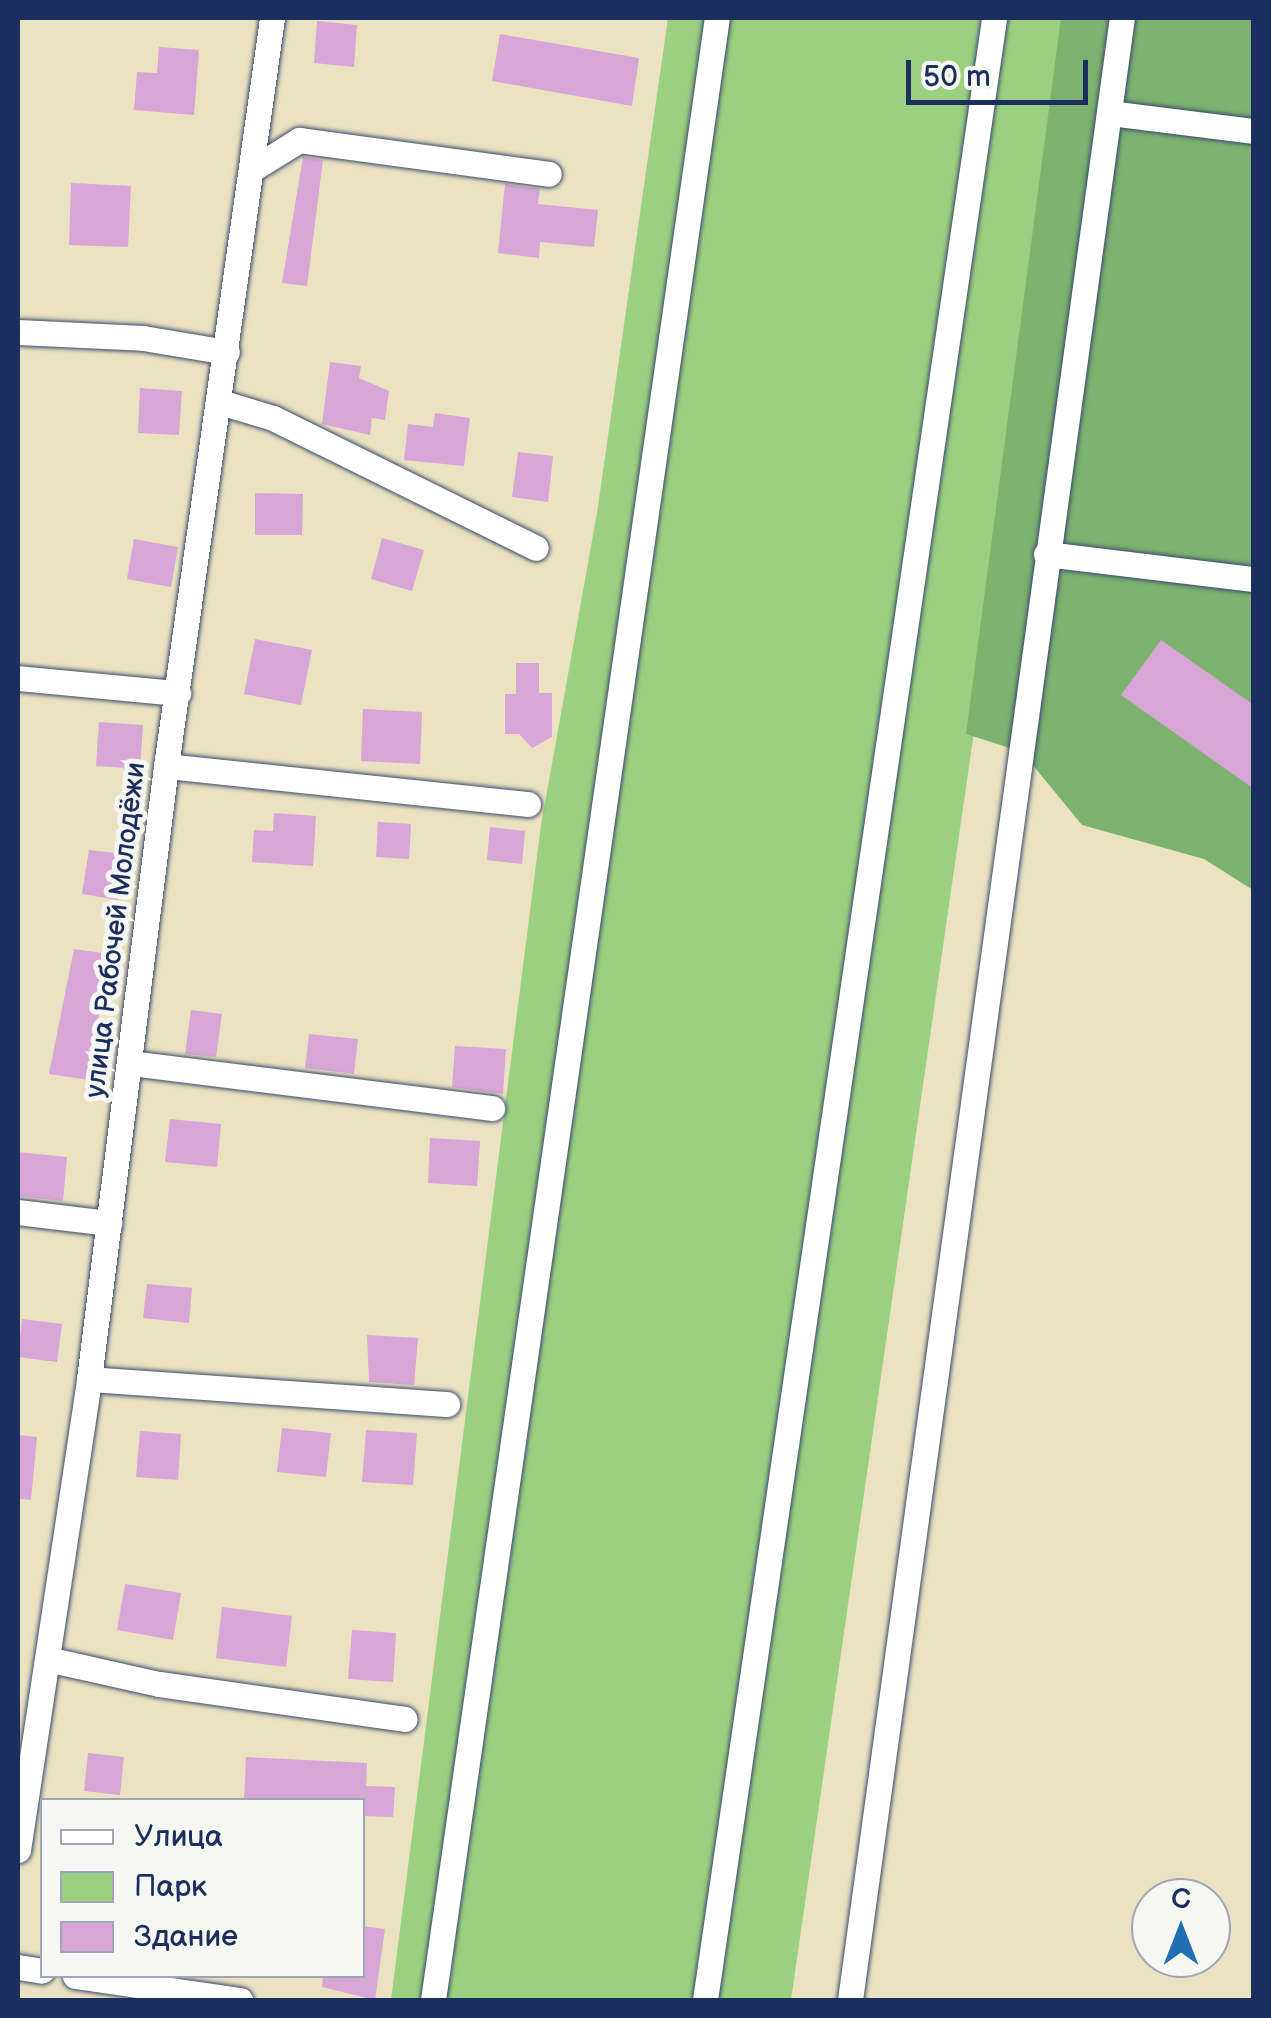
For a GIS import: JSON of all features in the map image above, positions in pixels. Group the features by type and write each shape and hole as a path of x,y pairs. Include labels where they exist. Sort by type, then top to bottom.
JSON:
{"street":[{"name":"улица Рабочей Молодёжи","path":"18,1850 89,1380 166,766 272,18"},
{"path":"433,2000 717,18"},
{"path":"706,2000 994,18"},
{"path":"850,2000 1122,18"},
{"path":"1108,113 1254,131"},
{"path":"251,170 298,140 549,174"},
{"path":"18,332 143,338 227,352"},
{"path":"220,402 273,418 536,548"},
{"path":"1046,554 1254,579"},
{"path":"18,678 178,692"},
{"path":"166,766 528,804"},
{"path":"130,1063 492,1108"},
{"path":"18,1212 109,1223"},
{"path":"89,1380 447,1404"},
{"path":"46,1659 159,1684 405,1719"},
{"path":"89,1978 240,2000"}],"green space":[{"path":"668,18 1077,18 791,2000 391,2000 541,825 597,513"},
{"path":"1061,18 1253,18 1253,890 1204,859 1082,825 1022,752 966,734"}],"building":[{"path":"317,21 357,25 354,67 314,63"},
{"path":"500,34 639,58 632,106 492,81"},
{"path":"159,47 199,50 194,115 134,110 137,72 157,73"},
{"path":"303,157 323,160 307,286 282,283"},
{"path":"71,183 131,186 128,247 69,245"},
{"path":"505,184 540,189 538,204 598,210 594,247 540,242 539,258 498,253"},
{"path":"330,362 361,366 359,378 389,391 385,420 372,418 370,435 322,424"},
{"path":"140,388 182,391 179,435 138,433"},
{"path":"435,413 470,418 464,466 404,460 408,424 433,427"},
{"path":"518,452 553,456 548,502 512,497"},
{"path":"255,493 303,494 302,535 255,535"},
{"path":"382,538 424,550 412,591 371,579"},
{"path":"134,539 178,547 171,587 127,579"},
{"path":"255,639 312,650 301,705 244,694"},
{"path":"1161,640 1254,705 1254,789 1121,695"},
{"path":"516,663 539,663 539,693 552,693 552,737 532,748 519,734 505,734 505,694 516,694"},
{"path":"363,709 422,712 420,764 361,761"},
{"path":"99,722 143,725 140,769 96,766"},
{"path":"274,813 316,816 313,866 252,862 254,830 273,831"},
{"path":"378,822 411,824 409,859 376,857"},
{"path":"490,827 525,831 522,864 487,860"},
{"path":"89,850 124,854 118,900 82,894"},
{"path":"74,949 109,954 88,1080 49,1074"},
{"path":"191,1010 222,1014 216,1057 185,1054"},
{"path":"309,1034 358,1039 354,1074 305,1068"},
{"path":"455,1046 506,1049 503,1094 452,1087"},
{"path":"170,1119 221,1124 217,1167 165,1162"},
{"path":"430,1138 480,1141 477,1186 428,1183"},
{"path":"18,1152 67,1157 63,1201 18,1196"},
{"path":"147,1284 192,1288 189,1323 143,1318"},
{"path":"22,1319 62,1324 57,1362 18,1357"},
{"path":"367,1335 418,1338 414,1385 369,1382"},
{"path":"282,1428 331,1433 326,1477 277,1472"},
{"path":"366,1430 417,1433 413,1485 362,1482"},
{"path":"140,1431 181,1434 178,1480 136,1477"},
{"path":"18,1435 37,1437 31,1500 18,1499"},
{"path":"125,1584 181,1593 173,1640 117,1630"},
{"path":"222,1607 292,1616 286,1667 216,1658"},
{"path":"352,1630 396,1633 393,1682 348,1679"},
{"path":"88,1753 124,1757 120,1795 84,1791"},
{"path":"246,1757 367,1763 366,1786 395,1787 393,1817 365,1816 365,1798 244,1798"},
{"path":"365,1926 385,1929 375,2000 322,1987 323,1978 365,1978"}]}
